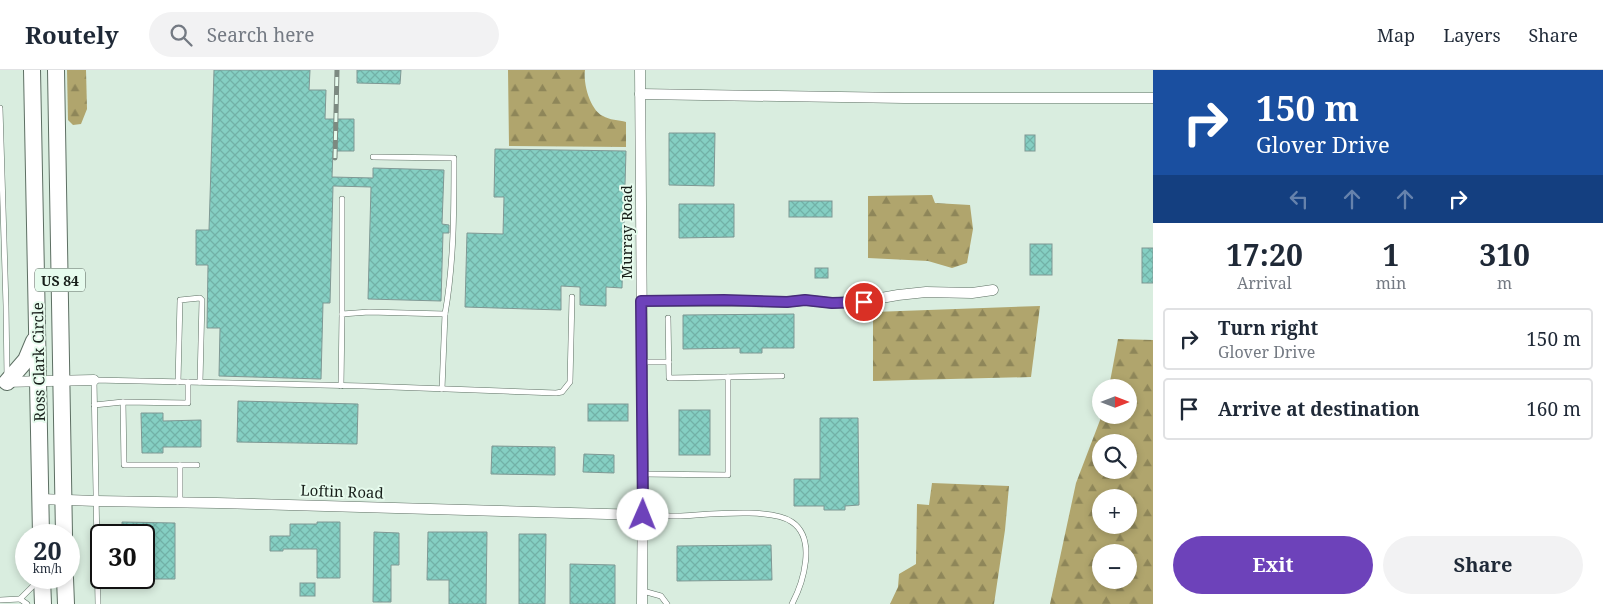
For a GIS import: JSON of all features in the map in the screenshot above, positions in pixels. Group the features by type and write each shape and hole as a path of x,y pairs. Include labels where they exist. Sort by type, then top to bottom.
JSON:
{"highway":[{"name":"Ross Clark Circle","path":"32,70 41,524"},
{"name":"Ross Clark Circle","path":"56,70 64,524"},
{"path":"3,382 26,360 37,334"},
{"path":"42,589 42,604"},
{"path":"65,589 66,604"}],"street":[{"name":"Murray Road","path":"640,70 643,362 642,604"},
{"path":"640,94 894,98 1153,98"},
{"path":"641,301 724,300 787,302 805,300 832,303 864,302 926,292 972,293 992,290"},
{"path":"3,382 94,380"},
{"name":"Loftin Road","path":"40,499 96,502 180,502 643,515"}],"lane":[{"path":"0,108 3,382"},
{"path":"373,157 454,158 453,235 450,291 445,314 442,389"},
{"path":"341,386 342,199"},
{"path":"98,604 94,380 562,392 570,382 571,374 572,297"},
{"path":"178,382 180,300 181,298 200,298 202,300 200,382"},
{"path":"342,314 369,312 445,314"},
{"path":"668,318 669,378 782,376"},
{"path":"643,362 669,362"},
{"path":"643,474 728,475 728,377"},
{"path":"94,405 123,402 188,403 188,382"},
{"path":"123,402 124,465 197,465"},
{"path":"180,465 180,502"},
{"path":"643,515 772,514 792,522 801,531 805,541 804,573 800,588 792,604"},
{"path":"20,599 30,589"},
{"path":"642,591 661,596 667,604"},
{"path":"0,600 20,599 27,604"}],"green space":[{"path":"67,70 86,70 87,109 81,124 73,125 68,120"},
{"path":"508,70 585,70 586,89 594,108 605,117 626,122 626,147 509,146"},
{"path":"932,195 935,203 970,205 973,229 967,263 952,268 928,261 868,258 868,196"},
{"path":"1040,306 1031,377 873,381 873,312"},
{"path":"1118,339 1153,340 1153,604 1050,604 1076,483 1092,441 1092,479 1137,479 1137,434 1095,434 1099,424 1138,424 1138,379 1110,379"},
{"path":"932,483 1009,486 1005,530 994,604 890,604 898,587 899,574 916,564 917,504 929,505"}],"building":[{"path":"214,70 310,70 309,90 326,90 325,119 354,119 354,151 333,151 332,177 373,178 373,168 444,170 442,224 449,225 449,233 443,233 441,301 368,299 371,187 333,186 330,303 323,303 321,379 219,376 220,328 207,328 208,265 196,265 196,230 209,230"},
{"path":"357,70 401,70 400,84 357,83"},
{"path":"669,133 715,133 714,186 669,185"},
{"path":"1025,135 1035,135 1035,151 1025,151"},
{"path":"495,149 626,151 622,288 606,287 606,306 580,305 580,287 561,286 561,310 465,307 467,233 503,234 504,197 494,197"},
{"path":"789,201 832,201 832,217 789,217"},
{"path":"679,204 734,204 734,237 679,238"},
{"path":"1030,244 1052,244 1052,275 1030,275"},
{"path":"1142,248 1153,248 1153,283 1142,283"},
{"path":"815,268 828,268 828,278 815,278"},
{"path":"794,314 794,348 762,348 762,353 740,353 740,348 683,349 683,315"},
{"path":"238,401 358,404 357,444 237,442"},
{"path":"588,404 628,404 628,421 588,421"},
{"path":"679,410 710,410 710,455 679,455"},
{"path":"141,413 163,413 163,421 201,420 201,447 163,447 163,453 142,453"},
{"path":"820,418 858,418 859,505 845,506 845,510 824,510 824,506 794,506 794,479 820,479"},
{"path":"492,446 555,447 555,475 491,474"},
{"path":"584,454 614,455 614,473 583,472"},
{"path":"122,522 175,523 175,579 155,579 155,524 122,524"},
{"path":"317,522 340,522 340,578 317,578 317,549 270,551 270,536 290,536 290,524 317,524"},
{"path":"374,532 399,533 399,565 391,565 391,602 373,602"},
{"path":"428,532 487,532 486,604 449,604 449,580 427,580"},
{"path":"519,534 546,534 545,604 519,604"},
{"path":"771,545 772,580 677,581 677,546"},
{"path":"570,564 615,565 615,604 570,604"},
{"path":"300,583 315,583 315,596 300,596"}],"railway":[{"path":"335,158 337,70"}],"route":[{"path":"643,515 641,301 724,300 787,302 805,300 832,303 864,302"}]}
